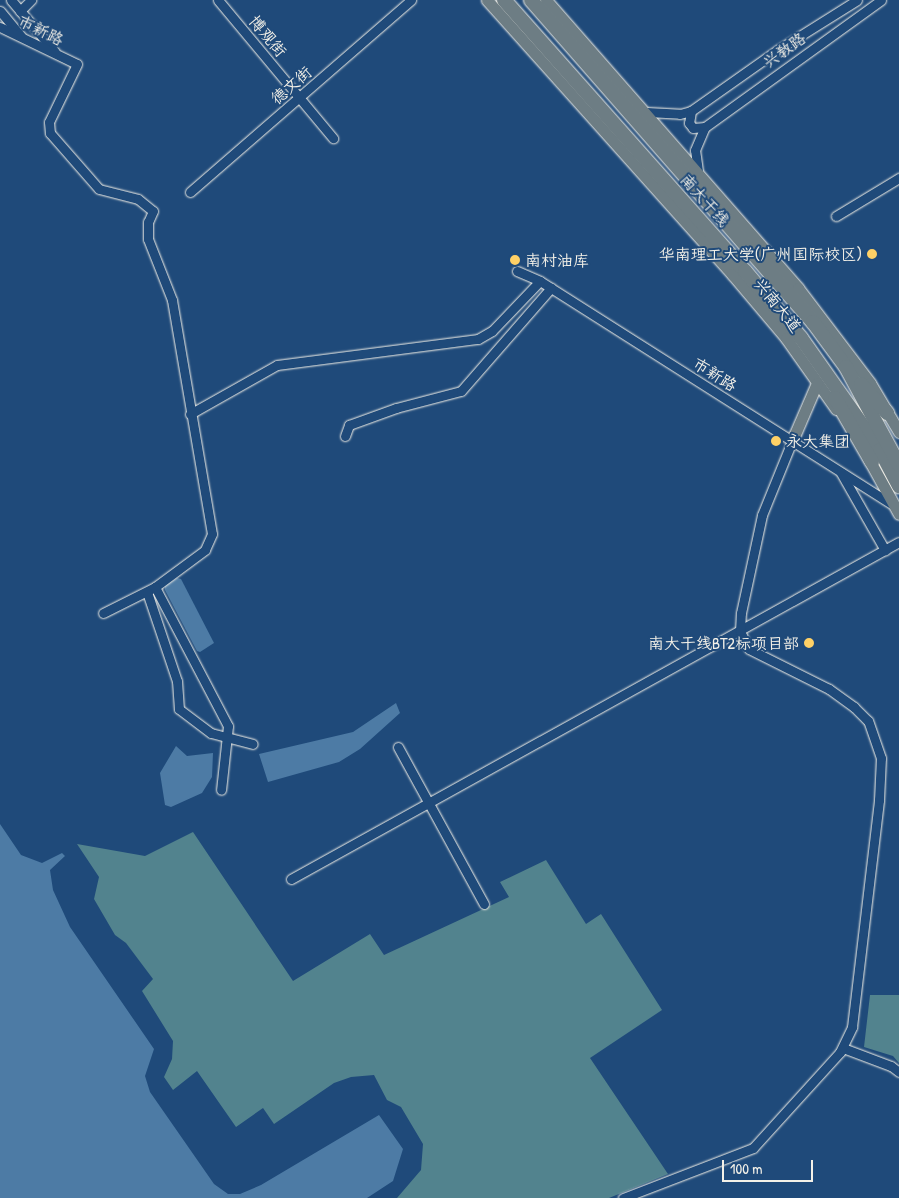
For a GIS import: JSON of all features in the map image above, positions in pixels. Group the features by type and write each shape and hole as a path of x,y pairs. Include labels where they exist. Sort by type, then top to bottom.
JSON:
{"highway":[{"name":"南大干线","path":"504,0 745,271 801,338 875,443 899,486"},
{"name":"南大干线","path":"531,0 808,316 846,367 899,465"},
{"path":"801,338 872,462"},
{"path":"846,367 887,412"}],"main road":[{"name":"兴南大道","path":"487,0 732,274 786,338 872,462 897,510"},
{"name":"兴南大道","path":"546,0 698,170 826,324 870,383 899,432"},
{"path":"792,441 817,384"}],"street":[{"path":"11,0 57,55"},
{"path":"20,11 31,0"},
{"name":"博观街","path":"218,0 333,138"},
{"name":"德文街","path":"190,192 411,0"},
{"name":"兴教路","path":"691,111 778,49 857,0"},
{"name":"兴教路","path":"705,127 881,0"},
{"path":"0,11 24,39"},
{"name":"市新路","path":"0,27 77,64 49,122 50,133 99,189 138,199 154,210 148,222 148,239 169,287 190,414"},
{"path":"647,112 680,114 691,111 688,123 693,128 705,127 695,150 698,170"},
{"path":"836,216 899,178"},
{"name":"市新路","path":"517,271 540,281 839,471 897,510"},
{"path":"103,613 151,590 205,550 212,534 190,414 277,365 478,338 492,331 540,281"},
{"path":"345,436 350,425 396,408 461,391 551,288"},
{"path":"623,1198 651,1184 752,1148 843,1048 852,1027 880,800 880,758 868,721 854,707 829,689 750,649 740,631 762,515 792,441"},
{"path":"839,471 884,550"},
{"path":"291,879 666,669 740,631 899,542"},
{"path":"151,590 223,714 228,726 222,790"},
{"path":"151,590 177,681 179,709 211,733 253,744"},
{"path":"398,747 484,904"},
{"path":"843,1048 891,1066 899,1072"}],"green space":[{"path":"193,832 293,981 370,934 384,955 509,897 500,882 546,860 586,924 601,914 662,1010 590,1058 668,1174 609,1198 397,1198 421,1170 423,1144 401,1107 387,1100 374,1075 351,1077 334,1083 274,1124 263,1108 236,1127 197,1071 173,1090 164,1077 172,1059 173,1041 142,991 153,979 126,943 115,935 94,899 99,877 77,844 145,856"},
{"path":"870,995 899,995 899,1063 893,1056 864,1047"}],"water":[{"path":"177,578 181,579 214,643 200,652 197,651 165,590 165,586"},
{"path":"396,703 400,713 360,749 339,762 268,782 259,754 353,732"},
{"path":"176,746 187,756 213,753 212,777 202,793 171,807 165,805 160,773"},
{"path":"0,824 21,855 42,863 62,853 65,856 50,870 53,890 70,927 154,1049 145,1076 150,1092 214,1184 228,1194 240,1194 261,1185 379,1115 403,1149 393,1181 367,1198 0,1198"}],"place":[{"name":"华南理工大学(广州国际校区)","path":"872,254"},
{"name":"南村油库","path":"515,260"},
{"name":"永大集团","path":"776,441"},
{"name":"南大干线BT2标项目部","path":"809,643"}]}
